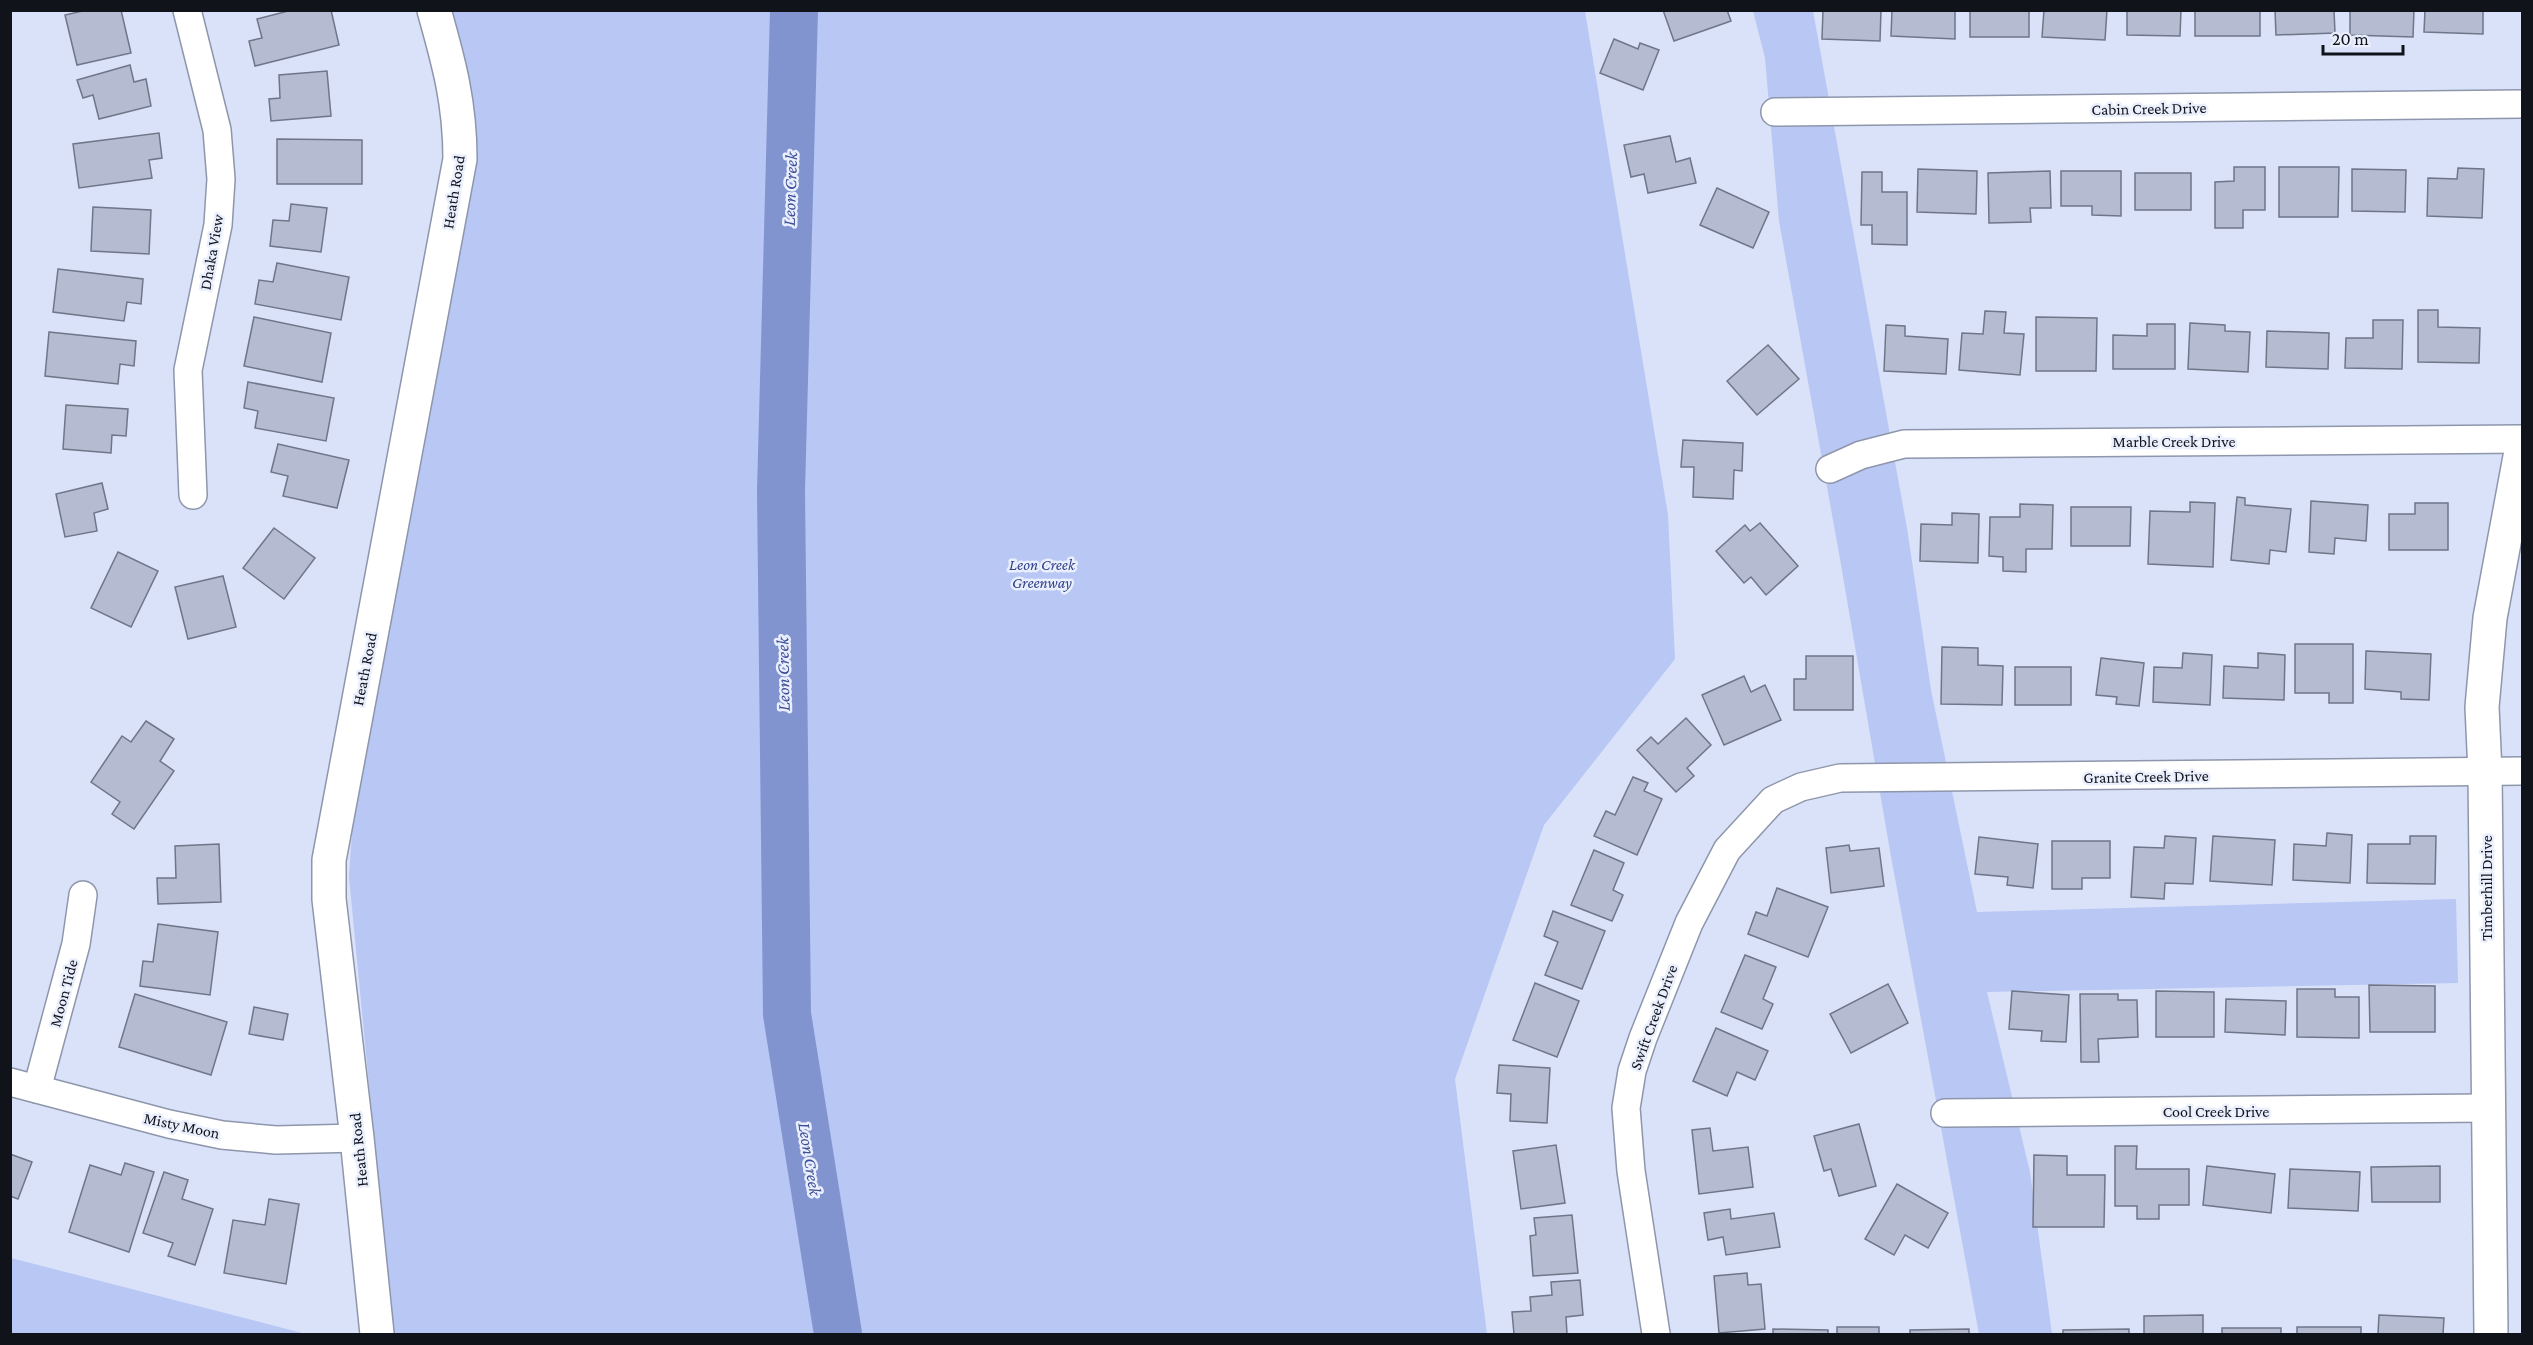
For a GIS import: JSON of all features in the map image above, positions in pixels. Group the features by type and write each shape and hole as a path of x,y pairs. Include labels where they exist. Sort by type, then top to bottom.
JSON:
{"street":[{"name":"Dhaka View","path":"187,10 217,130 221,179 218,225 188,370 193,495"},
{"name":"Heath Road","path":"377,1335 329,899 329,860 460,159 460,122 454,79 434,10"},
{"name":"Cabin Creek Drive","path":"1775,112 2523,104"},
{"name":"Marble Creek Drive","path":"1830,469 1861,455 1904,444 2523,439"},
{"name":"Timberhill Drive","path":"2491,1335 2485,772 2482,708 2490,618 2523,446"},
{"name":"Granite Creek Drive","path":"1773,800 1801,786 1840,778 2523,771"},
{"name":"Swift Creek Drive","path":"1656,1335 1631,1171 1626,1119 1632,1071 1642,1038 1689,923 1726,850 1773,800"},
{"name":"Moon Tide","path":"37,1089 76,944 83,895"},
{"name":"Misty Moon","path":"10,1082 170,1124 222,1135 276,1140 357,1138"},
{"name":"Cool Creek Drive","path":"1945,1113 2487,1108"}],"green space":[{"name":"Leon Creek Greenway","path":"453,11 1585,11 1668,515 1675,659 1544,825 1455,1079 1487,1334 393,1334 349,877 353,816 470,189 476,121 466,63"},
{"path":"1753,11 1813,11 1907,528 1931,690 1977,912 2456,899 2458,983 1987,992 2030,1172 2052,1334 1979,1334 1890,851 1779,221 1765,58"},
{"path":"11,1258 306,1334 11,1334"}],"building":[{"path":"87,10 121,10 131,53 77,65 65,15"},
{"path":"292,10 331,10 339,45 255,66 249,41 262,38 257,19"},
{"path":"1663,10 1727,10 1731,21 1674,41"},
{"path":"1823,10 1881,10 1880,41 1822,39"},
{"path":"1892,10 1955,10 1955,39 1891,36"},
{"path":"1970,10 2029,10 2029,37 1970,37"},
{"path":"2044,10 2107,10 2105,40 2042,37"},
{"path":"2127,10 2181,10 2180,36 2127,35"},
{"path":"2195,10 2260,10 2260,36 2195,36"},
{"path":"2275,10 2334,10 2335,33 2276,35"},
{"path":"2350,10 2414,10 2413,37 2350,35"},
{"path":"2425,10 2483,10 2483,34 2424,32"},
{"path":"1614,39 1638,49 1640,43 1659,50 1643,90 1600,73"},
{"path":"130,65 134,82 146,79 151,106 99,119 93,95 83,98 77,80"},
{"path":"327,71 331,116 271,121 269,99 280,98 279,75"},
{"path":"159,133 162,158 149,160 152,178 79,188 73,144"},
{"path":"1670,136 1676,162 1690,158 1696,183 1648,193 1644,174 1631,177 1624,145"},
{"path":"277,139 362,140 362,184 277,184"},
{"path":"2234,167 2265,167 2265,210 2243,210 2243,228 2215,228 2215,182 2234,181"},
{"path":"2279,167 2339,167 2338,217 2279,217"},
{"path":"2458,168 2484,169 2482,218 2427,216 2428,178 2457,179"},
{"path":"1918,169 1977,171 1976,214 1917,212"},
{"path":"2352,169 2406,170 2405,212 2352,211"},
{"path":"2050,171 2051,208 2030,208 2031,222 1989,223 1988,173"},
{"path":"2061,171 2121,171 2121,216 2092,215 2092,206 2061,206"},
{"path":"1862,172 1882,172 1882,192 1907,192 1907,245 1872,244 1872,225 1861,225"},
{"path":"2135,173 2191,173 2191,210 2135,210"},
{"path":"1717,188 1769,212 1753,248 1700,225"},
{"path":"291,204 327,208 321,252 270,246 273,220 289,221"},
{"path":"93,207 151,210 149,254 91,251"},
{"path":"277,263 349,277 341,320 255,304 259,280 273,282"},
{"path":"58,269 143,279 141,304 127,302 124,321 53,312"},
{"path":"2418,310 2438,310 2438,327 2480,328 2479,363 2418,362"},
{"path":"1985,311 2006,312 2004,333 2024,334 2020,375 1959,370 1962,333 1983,334"},
{"path":"254,317 331,333 322,382 244,366"},
{"path":"2036,317 2097,318 2096,371 2036,371"},
{"path":"2373,320 2403,320 2402,369 2345,368 2346,338 2373,338"},
{"path":"2190,323 2225,325 2225,331 2250,332 2248,372 2188,369"},
{"path":"2147,324 2175,324 2175,369 2113,369 2113,335 2147,336"},
{"path":"1886,325 1905,326 1905,336 1948,339 1946,374 1884,371"},
{"path":"2267,331 2329,333 2328,369 2266,367"},
{"path":"49,332 136,341 134,366 120,364 118,384 45,376"},
{"path":"1768,345 1799,379 1757,415 1727,381"},
{"path":"248,382 334,398 326,441 255,428 258,411 244,408"},
{"path":"66,405 128,409 126,436 112,435 111,453 63,449"},
{"path":"1683,440 1743,443 1742,471 1734,470 1733,499 1693,497 1694,467 1681,467"},
{"path":"278,444 349,460 337,508 283,496 288,476 271,472"},
{"path":"102,483 108,509 94,513 97,531 65,537 56,494"},
{"path":"2237,497 2245,498 2245,505 2291,509 2286,552 2270,550 2269,564 2231,560"},
{"path":"2311,501 2368,505 2366,541 2335,538 2334,554 2309,552"},
{"path":"2190,502 2215,503 2213,567 2148,564 2150,511 2190,512"},
{"path":"2415,503 2448,503 2448,550 2389,550 2389,514 2415,514"},
{"path":"2020,504 2053,505 2052,549 2026,549 2026,572 2003,571 2003,557 1989,556 1990,517 2020,517"},
{"path":"2071,507 2131,507 2130,546 2071,546"},
{"path":"1952,513 1979,514 1978,563 1920,561 1921,524 1952,525"},
{"path":"1760,523 1798,566 1766,595 1751,577 1744,583 1716,551 1745,525 1750,531"},
{"path":"274,528 315,558 284,599 243,568"},
{"path":"118,552 158,571 131,627 91,608"},
{"path":"223,576 236,627 188,639 175,587"},
{"path":"2295,644 2353,644 2353,703 2329,703 2329,693 2295,693"},
{"path":"1942,647 1978,648 1978,665 2003,666 2002,705 1941,704"},
{"path":"2366,651 2431,654 2429,700 2401,699 2401,692 2365,689"},
{"path":"2183,653 2212,655 2210,705 2153,702 2154,667 2182,668"},
{"path":"2258,653 2285,655 2284,700 2223,698 2224,666 2258,668"},
{"path":"1806,656 1853,656 1853,710 1794,710 1794,679 1806,679"},
{"path":"2101,658 2144,663 2139,706 2116,704 2117,697 2096,695"},
{"path":"2015,667 2071,667 2071,705 2015,705"},
{"path":"1744,676 1751,692 1765,685 1781,720 1724,745 1702,695"},
{"path":"1686,718 1711,745 1687,768 1694,776 1676,792 1637,750 1651,737 1658,744"},
{"path":"146,721 174,739 160,761 174,771 134,829 112,814 120,802 91,782 122,736 131,742"},
{"path":"1633,777 1648,783 1644,791 1662,799 1637,855 1594,836 1606,811 1615,815"},
{"path":"2327,833 2352,835 2350,883 2293,880 2294,844 2326,846"},
{"path":"2165,836 2196,838 2193,884 2165,883 2164,899 2131,897 2134,847 2164,848"},
{"path":"2213,836 2275,840 2272,885 2210,881"},
{"path":"2410,836 2436,836 2435,884 2367,883 2368,844 2410,844"},
{"path":"1979,837 2038,844 2033,888 2007,885 2008,877 1975,874"},
{"path":"2052,841 2110,841 2110,878 2082,878 2082,889 2052,889"},
{"path":"219,844 221,902 158,904 157,878 176,878 175,846"},
{"path":"1849,845 1850,851 1879,848 1884,886 1831,893 1826,848"},
{"path":"1594,850 1624,863 1613,890 1623,895 1612,921 1571,905"},
{"path":"1777,888 1828,907 1808,957 1748,934 1756,912 1767,916"},
{"path":"1553,911 1605,931 1582,989 1545,975 1558,942 1544,936"},
{"path":"158,924 218,932 210,995 140,986 143,961 153,962"},
{"path":"1745,955 1776,967 1763,999 1773,1004 1762,1029 1721,1012"},
{"path":"1535,983 1579,1001 1557,1057 1513,1040"},
{"path":"1888,984 1908,1023 1851,1053 1830,1014"},
{"path":"2369,985 2435,986 2435,1032 2370,1032"},
{"path":"2297,989 2335,989 2335,997 2359,997 2359,1038 2297,1037"},
{"path":"2012,991 2069,995 2066,1042 2041,1041 2042,1031 2009,1029"},
{"path":"2156,991 2214,992 2214,1037 2156,1037"},
{"path":"135,994 227,1022 211,1075 119,1047"},
{"path":"2080,994 2118,994 2118,1000 2137,1000 2138,1037 2098,1039 2099,1062 2081,1062"},
{"path":"2226,999 2286,1001 2285,1035 2225,1032"},
{"path":"254,1007 288,1014 283,1040 249,1034"},
{"path":"1716,1028 1768,1051 1755,1080 1737,1072 1727,1096 1693,1081"},
{"path":"1499,1065 1550,1068 1547,1123 1510,1121 1511,1094 1497,1093"},
{"path":"1859,1124 1876,1186 1839,1196 1831,1169 1824,1171 1814,1136"},
{"path":"1710,1128 1713,1151 1748,1147 1753,1187 1699,1194 1692,1130"},
{"path":"1556,1145 1565,1203 1521,1209 1513,1151"},
{"path":"2115,1146 2137,1146 2136,1169 2189,1169 2189,1205 2159,1205 2159,1219 2137,1219 2137,1206 2115,1206"},
{"path":"10,1154 32,1162 18,1199 10,1196"},
{"path":"2034,1155 2067,1156 2067,1175 2105,1175 2104,1227 2033,1227"},
{"path":"125,1163 154,1172 129,1252 69,1232 90,1165 121,1175"},
{"path":"2207,1166 2275,1174 2271,1213 2203,1205"},
{"path":"2440,1166 2440,1202 2372,1202 2371,1167"},
{"path":"2290,1169 2360,1172 2358,1211 2288,1208"},
{"path":"164,1172 188,1180 182,1199 213,1209 195,1265 168,1256 173,1243 143,1233"},
{"path":"1897,1184 1948,1213 1928,1248 1905,1235 1894,1255 1865,1239"},
{"path":"269,1199 299,1204 286,1284 224,1273 233,1220 265,1225"},
{"path":"1730,1209 1731,1219 1774,1213 1780,1247 1726,1255 1723,1237 1708,1240 1704,1213"},
{"path":"1572,1215 1578,1273 1533,1276 1530,1236 1536,1235 1534,1218"},
{"path":"1747,1273 1748,1285 1761,1284 1765,1329 1719,1333 1714,1276"},
{"path":"1580,1280 1583,1315 1566,1317 1567,1334 1514,1334 1512,1312 1531,1311 1530,1297 1552,1295 1551,1282"},
{"path":"2203,1315 2203,1334 2144,1334 2144,1316"},
{"path":"2379,1315 2444,1318 2443,1334 2378,1334"},
{"path":"1837,1327 1879,1327 1879,1334 1837,1334"},
{"path":"2297,1327 2361,1327 2361,1334 2297,1334"},
{"path":"2222,1328 2281,1328 2281,1334 2222,1334"},
{"path":"1773,1329 1828,1330 1828,1334 1773,1334"},
{"path":"1969,1329 1969,1334 1910,1334 1910,1330"},
{"path":"2129,1329 2129,1334 2063,1334 2063,1330"}],"waterway":[{"name":"Leon Creek","path":"794,10 781,491 787,1014 838,1334"}]}
